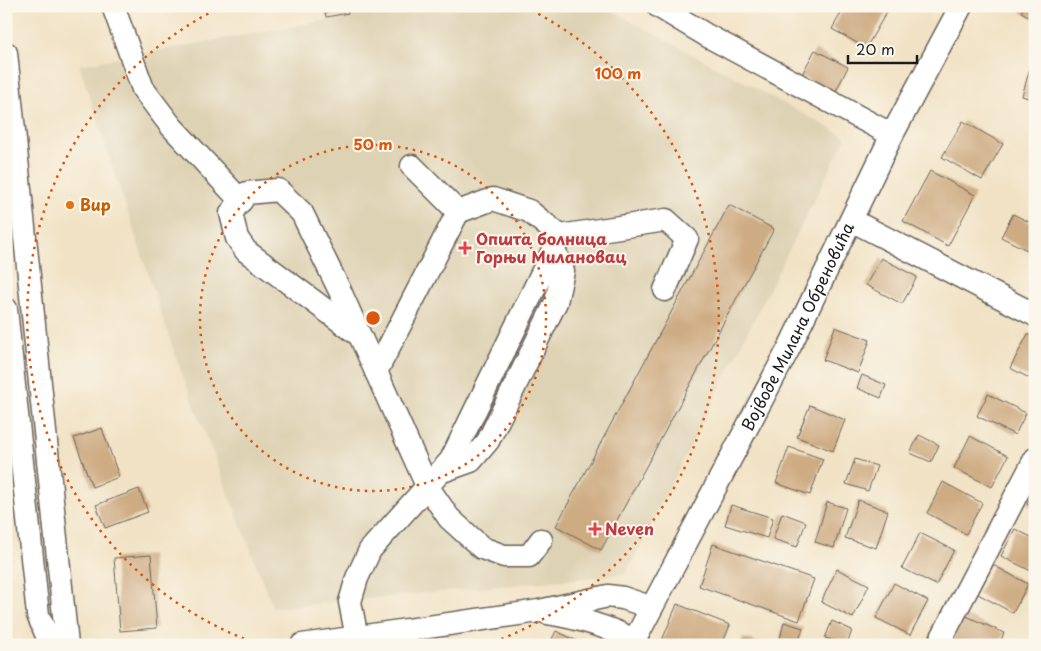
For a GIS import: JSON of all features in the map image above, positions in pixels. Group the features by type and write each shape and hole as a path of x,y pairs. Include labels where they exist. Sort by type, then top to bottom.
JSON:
{"street":[{"path":"113,6 143,89 171,126 241,201"},
{"path":"658,6 715,40 892,135"},
{"name":"Војводе Милана Обреновића","path":"633,642 788,350 892,135 961,6"},
{"path":"6,52 67,645"},
{"path":"412,166 458,212"},
{"path":"359,335 246,251 237,238 231,212 247,194 278,190 302,213 359,335 376,372 434,479 449,518 482,548 504,556 529,556 541,540"},
{"path":"376,372 458,212 493,199 529,211 557,243"},
{"path":"557,243 666,220 687,239 665,290"},
{"path":"851,220 1035,315"},
{"path":"357,638 350,602 360,571 370,550 451,460 557,243"},
{"path":"6,309 9,366 38,615 51,645"},
{"path":"9,366 38,362"},
{"path":"938,645 1035,459"},
{"path":"312,644 539,612 608,596 622,598 650,607"},
{"path":"539,612 606,626 633,642"}],"shaded area":[{"name":"Општа болница Горњи Милановац","path":"406,6 603,6 846,137 626,574 273,608 176,358 79,65"}],"building":[{"path":"324,6 346,6 348,13 326,17"},
{"path":"845,6 890,6 866,48 832,29"},
{"path":"1025,6 1035,6 1035,20 1021,12"},
{"path":"815,50 848,67 835,93 801,76"},
{"path":"1030,68 1035,69 1035,100 1022,96"},
{"path":"963,121 1003,144 982,180 942,157"},
{"path":"930,171 975,195 948,246 903,221"},
{"path":"729,205 774,229 601,550 556,526"},
{"path":"1013,214 1035,225 1035,254 1001,237"},
{"path":"881,258 917,277 902,304 866,285"},
{"path":"835,327 870,340 858,373 823,360"},
{"path":"1028,334 1035,337 1035,381 1010,368"},
{"path":"862,375 886,385 881,398 857,388"},
{"path":"988,394 1026,413 1015,435 977,416"},
{"path":"810,405 845,420 833,451 797,437"},
{"path":"102,428 119,477 92,487 74,438"},
{"path":"919,435 939,445 931,462 910,453"},
{"path":"970,436 1008,456 992,487 954,468"},
{"path":"789,447 823,459 810,495 776,483"},
{"path":"855,459 877,466 868,491 846,484"},
{"path":"943,482 982,503 966,534 927,513"},
{"path":"139,489 148,512 105,528 96,505"},
{"path":"1035,489 1035,508 1027,504"},
{"path":"858,500 888,511 876,548 845,538"},
{"path":"827,502 846,508 834,548 815,542"},
{"path":"731,505 773,518 767,538 725,525"},
{"path":"782,513 806,522 797,547 773,539"},
{"path":"1015,529 1035,539 1035,573 1001,556"},
{"path":"920,533 954,550 936,585 902,568"},
{"path":"713,544 814,579 799,621 699,586"},
{"path":"151,555 157,628 120,631 114,558"},
{"path":"993,565 1028,584 1013,613 978,594"},
{"path":"837,569 869,585 853,618 821,602"},
{"path":"894,583 928,601 910,635 876,618"},
{"path":"677,604 730,625 722,645 661,643"},
{"path":"964,615 1004,633 999,645 951,645"},
{"path":"832,621 852,630 847,645 825,638"},
{"path":"784,622 803,628 798,644 780,639"},
{"path":"556,631 571,638 585,645 549,645"},
{"path":"743,638 764,644 764,645 741,645"}],"place":[{"name":"Вир","path":"70,205"},
{"name":"Општа болница Горњи Милановац","path":"465,248"},
{"name":"Neven","path":"595,529"}]}
